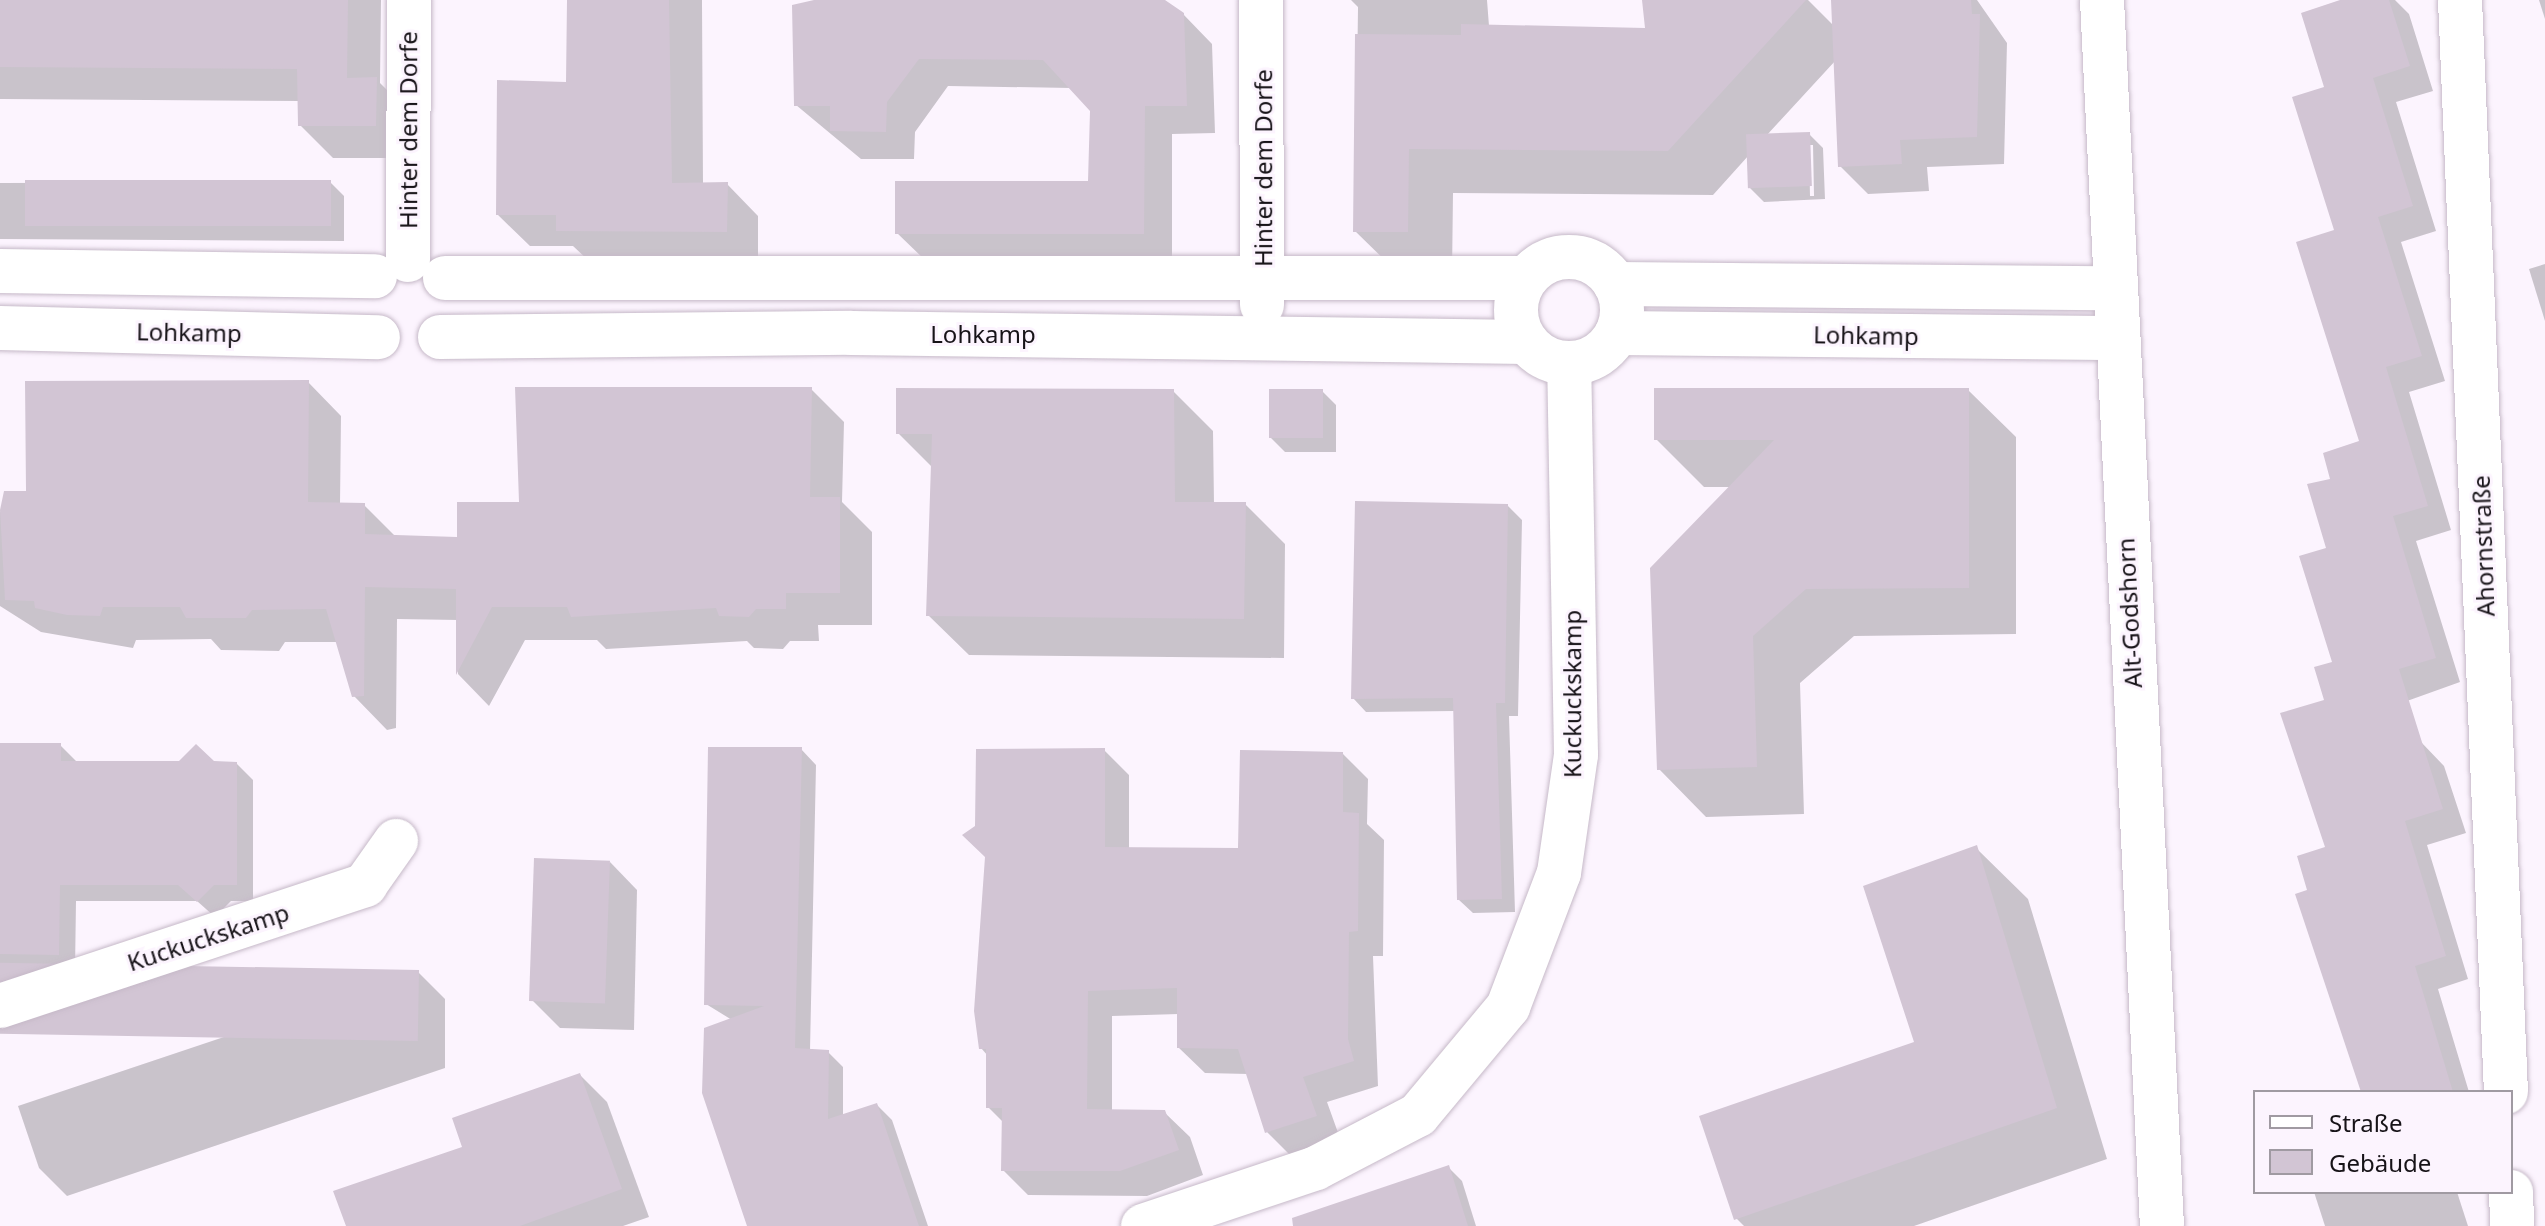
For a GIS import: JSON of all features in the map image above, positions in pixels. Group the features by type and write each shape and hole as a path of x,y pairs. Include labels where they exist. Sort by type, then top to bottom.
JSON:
{"street":[{"name":"Hinter dem Dorfe","path":"409,0 409,271"},
{"name":"Hinter dem Dorfe","path":"1261,0 1264,276 1261,336"},
{"name":"Alt-Godshorn","path":"2102,0 2112,288 2162,1226"},
{"name":"Ahornstraße","path":"2460,0 2506,1090"},
{"path":"0,271 1526,278 1569,256 1600,267 1615,284 1622,311 1617,333 1599,354 1569,364"},
{"path":"378,337 365,300 409,271"},
{"path":"409,271 454,302 440,337"},
{"path":"1526,278 1516,310 1526,342"},
{"name":"Lohkamp","path":"1615,284 2112,288"},
{"name":"Lohkamp","path":"0,328 378,337 404,349 440,337 1261,336 1526,342 1569,364"},
{"name":"Lohkamp","path":"1617,333 2115,338"},
{"name":"Kuckuckskamp","path":"1143,1226 1316,1168 1418,1115 1508,1007 1559,873 1576,755 1569,364"},
{"name":"Kuckuckskamp","path":"0,1006 365,885 396,841"},
{"path":"2511,1194 2512,1226"}],"building":[{"path":"0,0 348,0 347,78 377,77 376,126 298,126 297,69 0,67"},
{"path":"567,0 669,0 672,183 728,182 727,232 556,231 556,215 496,215 497,80 566,82"},
{"path":"814,0 1165,0 1184,13 1187,106 1145,106 1144,234 895,234 895,181 1088,181 1090,111 1043,60 919,59 887,102 886,132 830,131 830,106 794,106 792,5"},
{"path":"1642,0 1806,0 1668,151 1409,149 1408,232 1353,232 1355,34 1461,35 1461,24 1645,28"},
{"path":"1831,0 1971,0 1972,14 1980,14 1977,137 1900,140 1902,164 1838,167"},
{"path":"2340,0 2389,0 2410,66 2373,78 2413,206 2378,217 2422,356 2386,367 2428,506 2393,516 2436,658 2399,669 2443,809 2405,821 2446,956 2415,966 2452,1090 2360,1090 2295,894 2307,890 2297,856 2325,847 2280,713 2324,700 2314,667 2332,662 2299,556 2326,548 2307,484 2330,479 2323,453 2359,441 2296,242 2334,230 2292,97 2324,87 2301,13"},
{"path":"1810,132 1812,186 1748,188 1746,134"},
{"path":"25,180 331,180 331,226 25,226"},
{"path":"309,380 308,502 365,503 365,534 457,537 457,502 519,502 515,387 812,387 810,497 840,497 840,593 786,593 786,609 756,609 749,617 719,616 716,608 571,617 567,607 492,607 456,675 456,589 365,587 364,696 352,697 326,609 252,610 246,618 186,618 180,607 103,607 100,616 67,615 35,608 34,601 5,600 0,510 4,491 26,491 25,381"},
{"path":"896,388 1174,389 1175,502 1246,502 1244,619 926,616 932,434 896,434"},
{"path":"1654,388 1969,388 1969,588 1806,589 1753,636 1757,767 1657,770 1650,568 1774,440 1654,440"},
{"path":"1269,389 1323,389 1323,438 1269,438"},
{"path":"1355,501 1508,504 1505,703 1496,703 1502,899 1457,900 1453,698 1351,699"},
{"path":"0,743 61,743 61,761 179,761 196,744 214,761 237,762 237,885 214,885 197,902 178,885 60,885 59,955 0,954"},
{"path":"708,747 802,747 795,1048 829,1050 828,1119 877,1103 919,1226 747,1226 702,1093 704,1028 764,1006 704,1005"},
{"path":"1105,748 1105,847 1238,848 1240,750 1343,752 1343,812 1359,813 1358,931 1349,932 1348,1039 1354,1061 1303,1077 1317,1116 1265,1133 1238,1049 1177,1048 1177,988 1088,991 1087,1109 1165,1110 1179,1150 1120,1171 1001,1171 1002,1108 986,1108 986,1049 979,1049 974,1011 985,857 962,835 975,826 976,749"},
{"path":"1977,845 2057,1108 1734,1220 1699,1116 1914,1042 1863,886"},
{"path":"534,858 610,861 605,1004 529,1001"},
{"path":"0,963 419,970 418,1041 0,1034"},
{"path":"580,1073 622,1189 520,1226 346,1226 333,1191 462,1147 452,1118"},
{"path":"1449,1165 1468,1226 1293,1226 1292,1218"}]}
